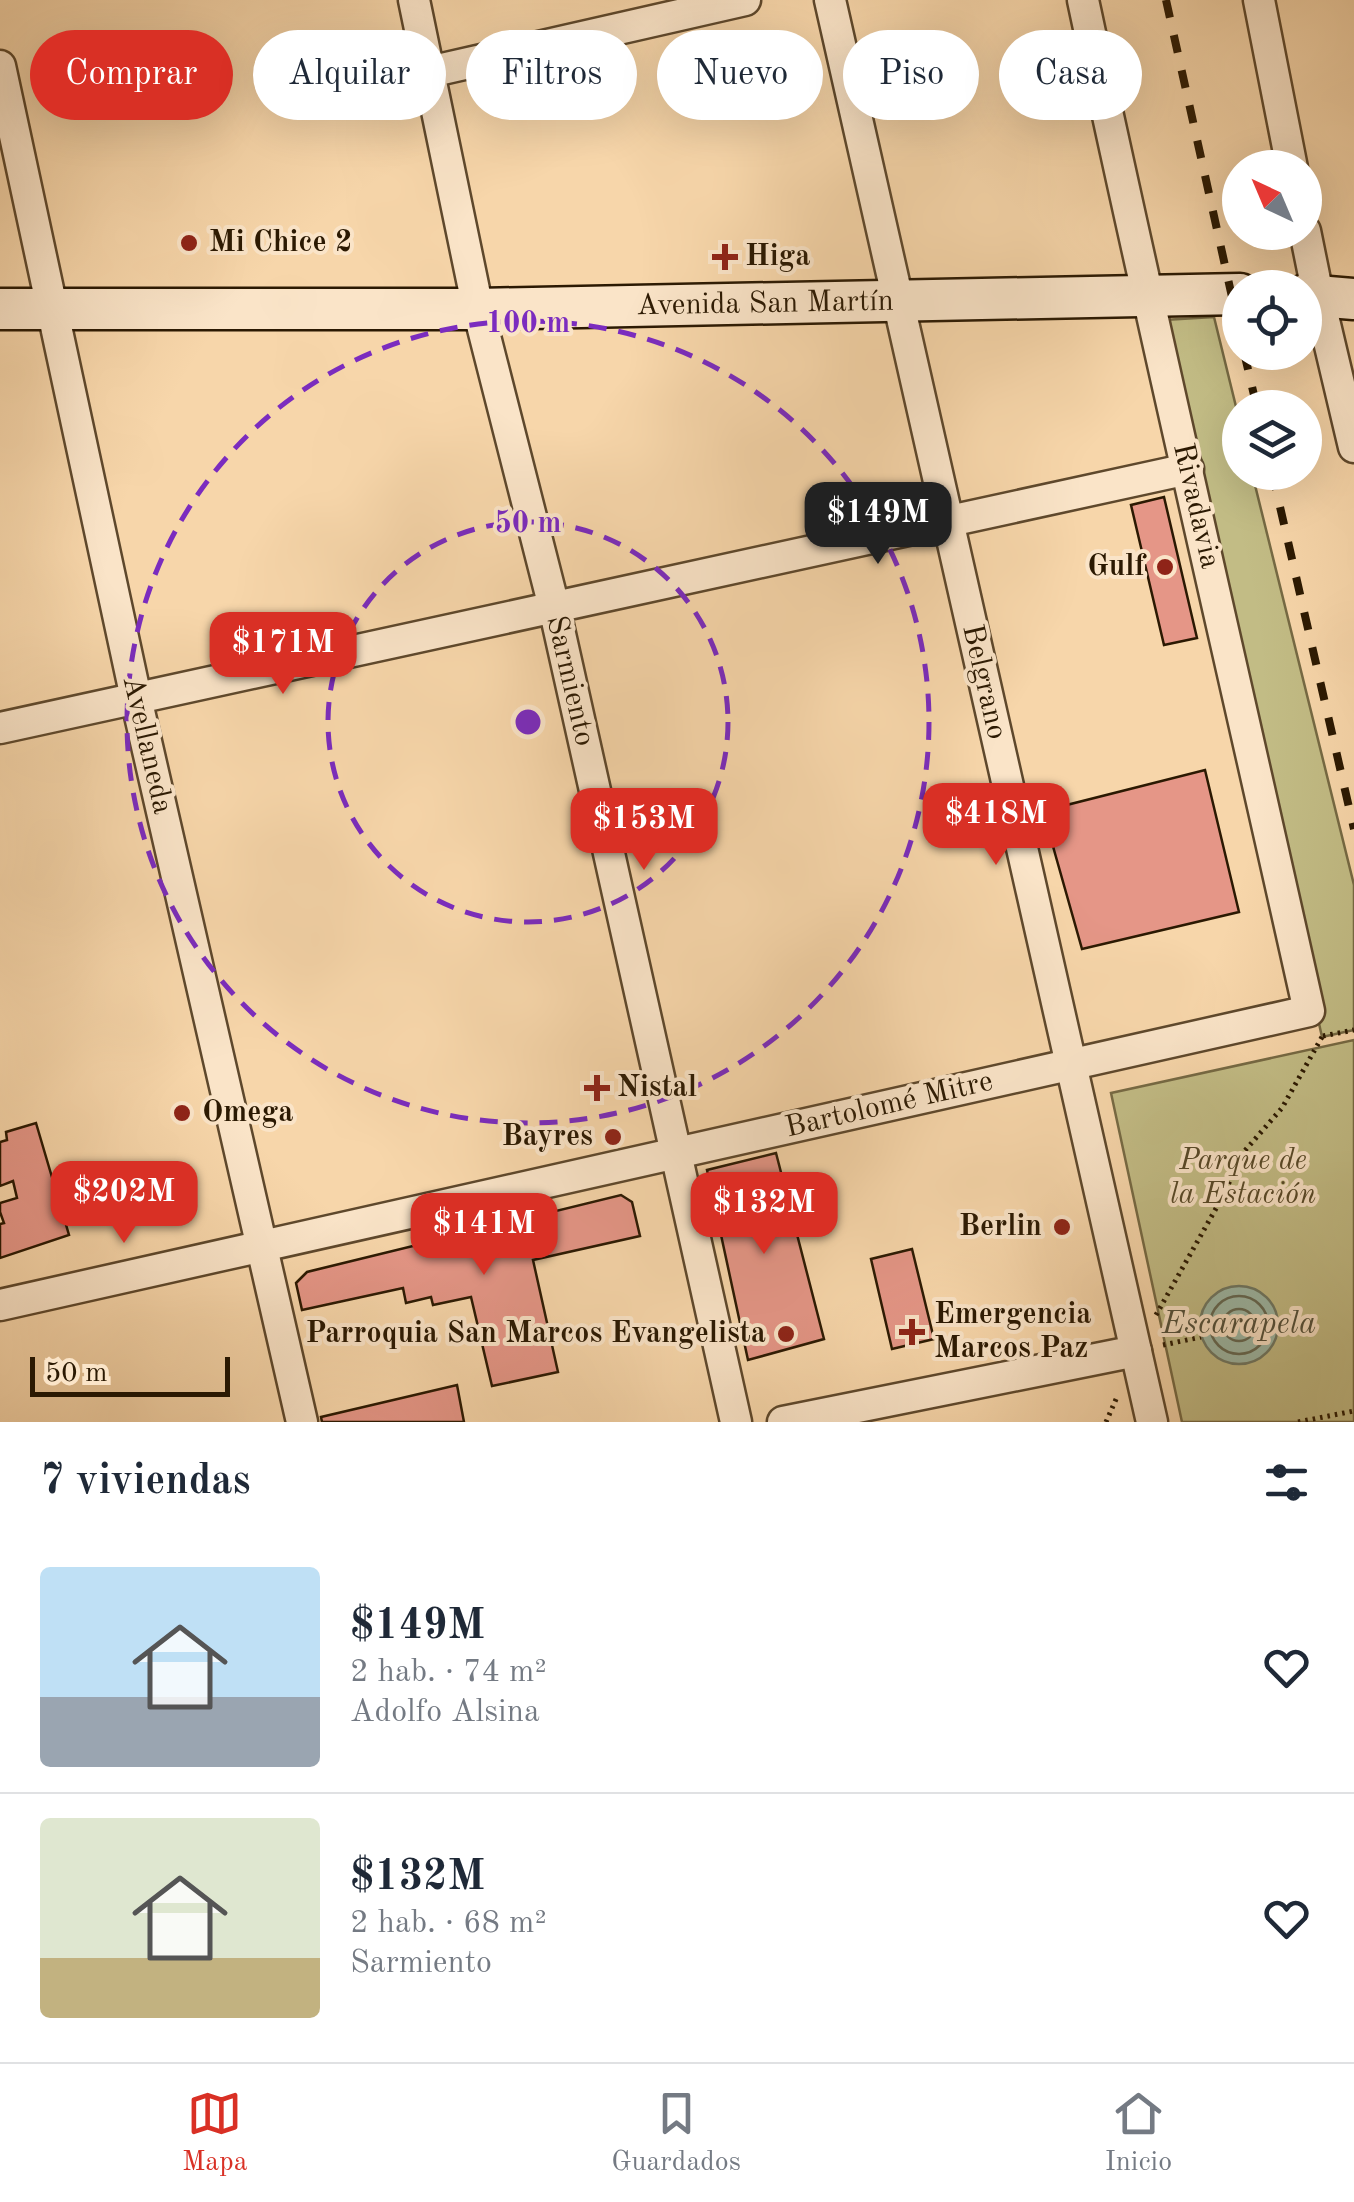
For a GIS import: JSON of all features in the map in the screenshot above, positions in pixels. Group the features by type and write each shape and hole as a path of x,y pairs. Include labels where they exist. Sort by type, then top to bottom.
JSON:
{"main road":[{"name":"Avenida San Martín","path":"0,309 478,309 1222,294"}],"street":[{"name":"Sarmiento","path":"414,0 421,30"},
{"path":"446,68 745,0"},
{"name":"Belgrano","path":"830,0 1152,1422"},
{"name":"Rivadavia","path":"1083,0 1146,297 1316,1024"},
{"path":"1259,0 1288,150"},
{"name":"Avellaneda","path":"0,66 136,698 302,1422"},
{"name":"Sarmiento","path":"440,120 478,309 554,607 736,1422"},
{"path":"1311,250 1326,296 1354,447"},
{"path":"0,728 1188,469"},
{"name":"Bartolomé Mitre","path":"0,1305 1071,1065 1316,1024"},
{"path":"784,1422 1136,1351"}],"path":[{"path":"1136,1351 1223,1196 1242,1154 1282,1108 1316,1024"},
{"path":"1136,1351 1201,1337"},
{"path":"1298,1422 1354,1410"}],"green space":[{"path":"1214,317 1222,350 1222,370 1227,370 1232,390 1222,390 1222,490 1256,490 1354,885 1354,1030 1322,1037 1164,320"},
{"name":"Parque de la Estación","path":"1354,1040 1354,1422 1182,1422 1111,1093"}],"water":[{"name":"Escarapela","path":"1239,1286 1267,1297 1278,1325 1267,1353 1239,1364 1211,1353 1200,1325 1211,1297"}],"building":[{"path":"1164,497 1197,638 1164,645 1131,505"},
{"path":"1205,770 1239,912 1082,949 1043,811"},
{"path":"36,1123 69,1235 0,1258 0,1224 4,1223 0,1203 17,1198 13,1181 0,1186 0,1142 7,1140 6,1132"},
{"path":"776,1153 824,1339 748,1360 707,1170"},
{"path":"621,1195 632,1202 640,1236 533,1260 558,1372 492,1386 471,1297 433,1305 431,1297 406,1303 403,1288 302,1310 296,1283 307,1272"},
{"path":"912,1249 934,1339 892,1349 871,1259"},
{"path":"457,1385 464,1422 322,1422 321,1417"}],"railway":[{"path":"1166,0 1226,270"},
{"path":"1248,370 1253,390"},
{"path":"1276,490 1354,829"}],"place":[{"name":"Mi Chice 2","path":"189,243"},
{"name":"Higa","path":"725,257"},
{"name":"Gulf","path":"1165,567"},
{"name":"Nistal","path":"597,1088"},
{"name":"Omega","path":"182,1113"},
{"name":"Bayres","path":"613,1137"},
{"name":"Berlin","path":"1062,1227"},
{"name":"Emergencia Marcos Paz","path":"912,1332"},
{"name":"Parroquia San Marcos Evangelista","path":"786,1334"}]}
